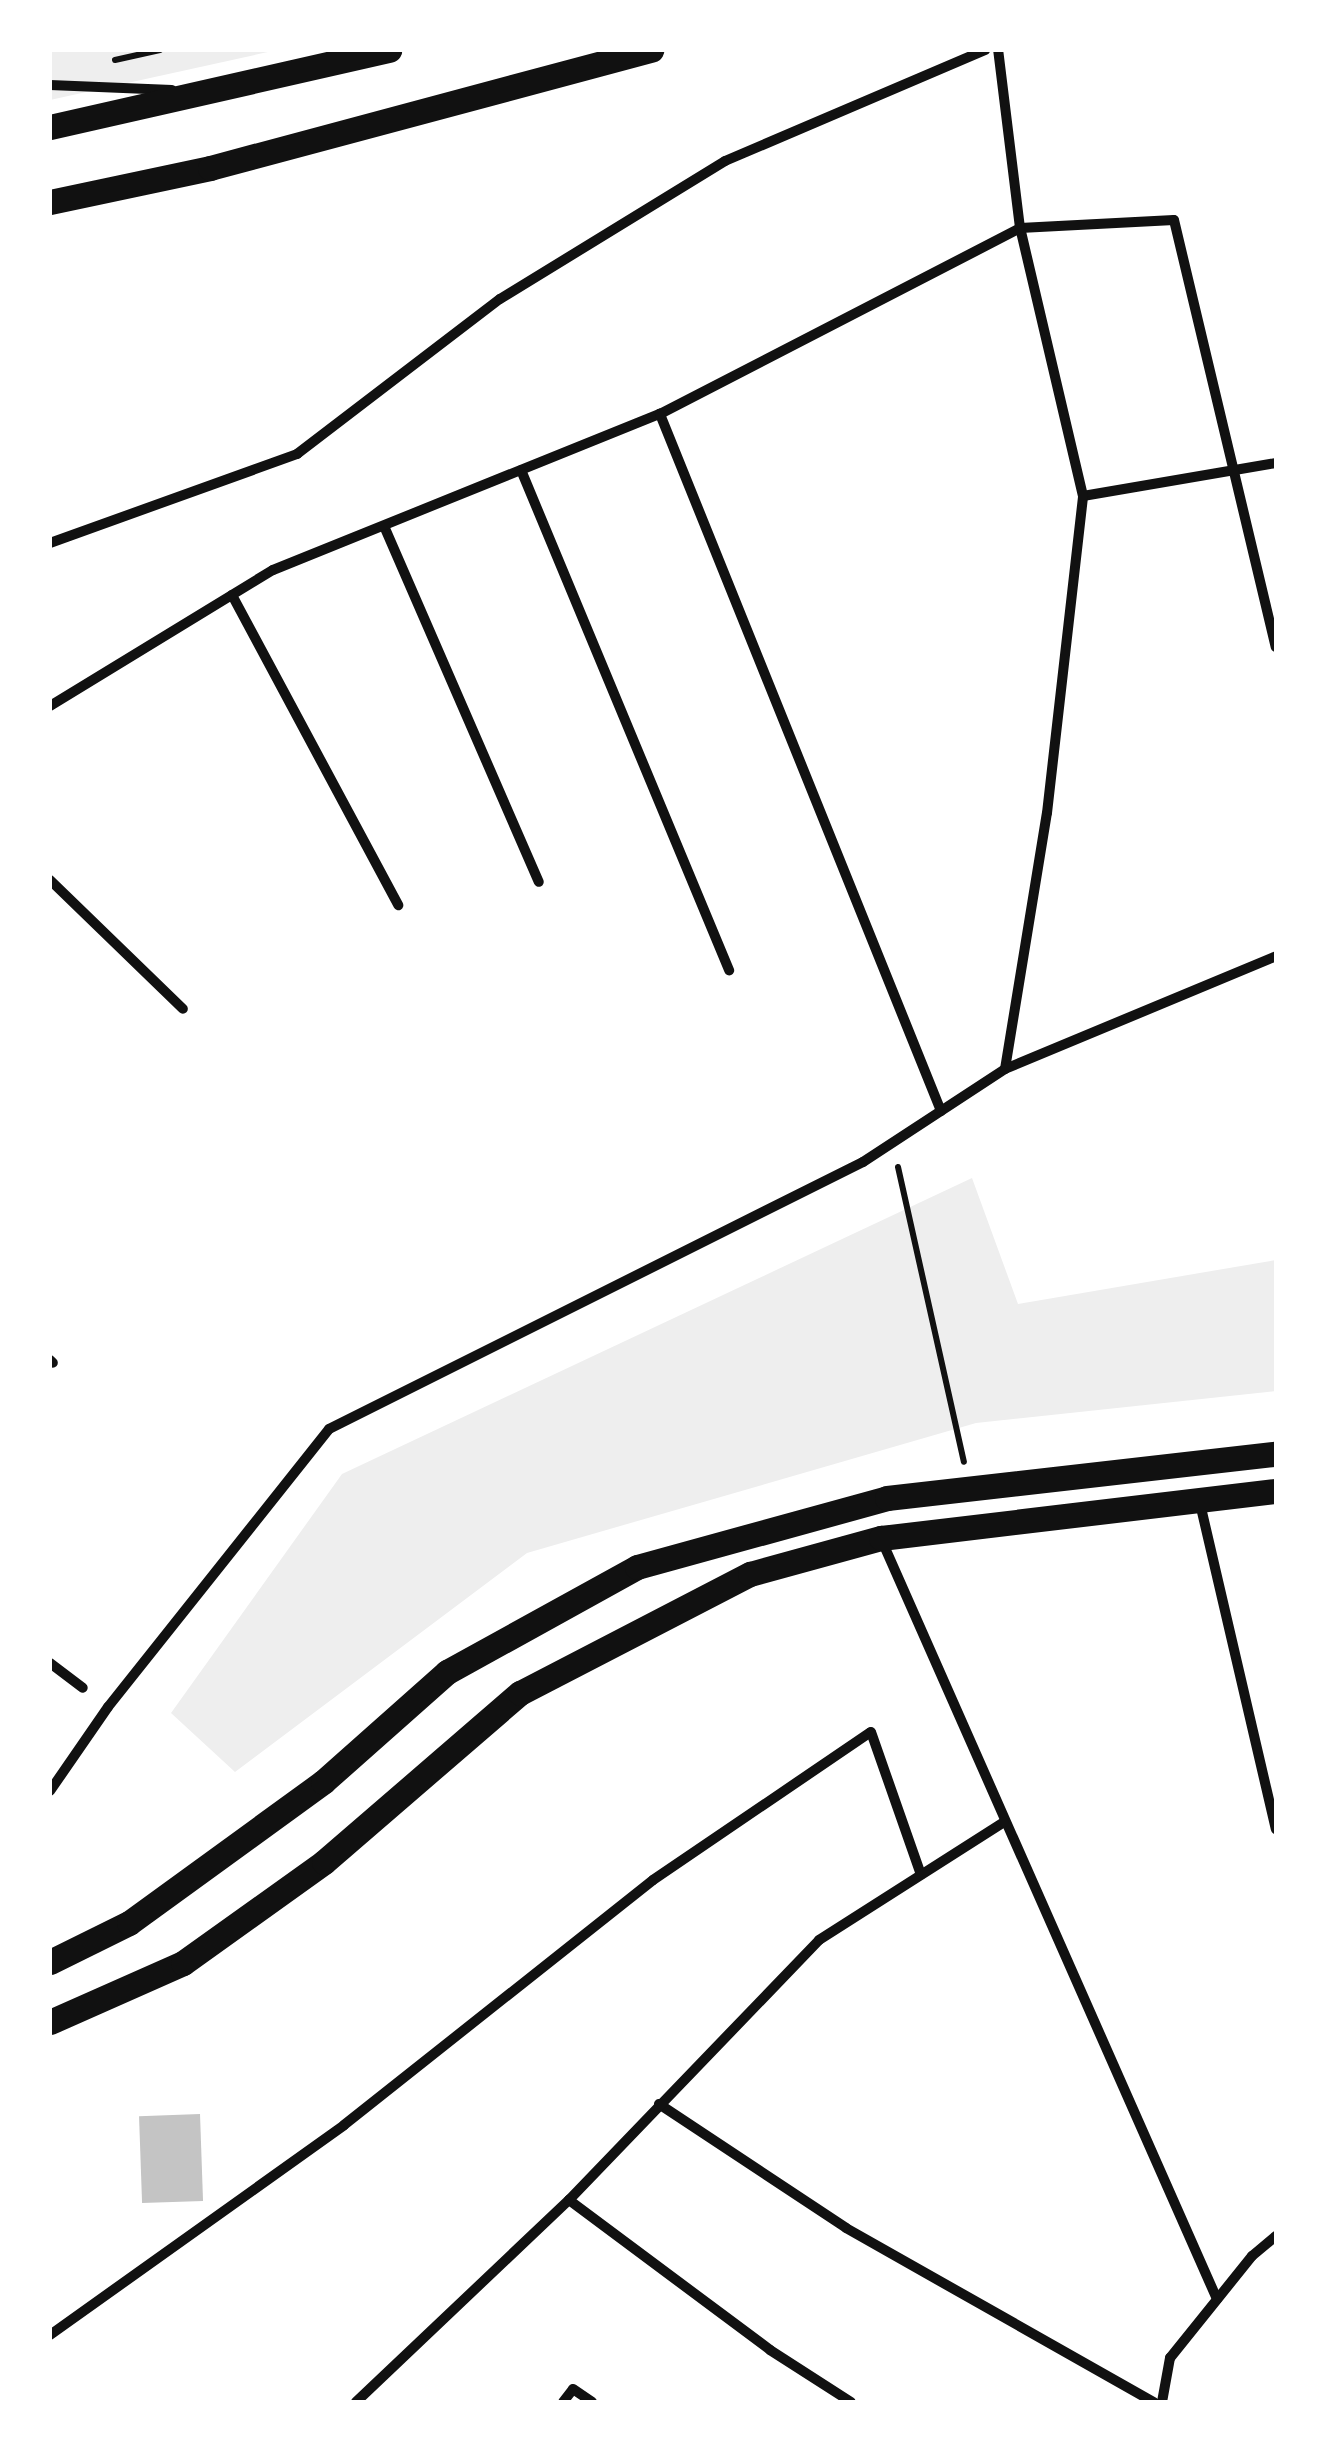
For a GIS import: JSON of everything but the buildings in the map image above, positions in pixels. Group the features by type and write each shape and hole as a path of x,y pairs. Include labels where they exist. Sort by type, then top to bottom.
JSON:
{"main road":[{"path":"50,127 389,50"},
{"path":"50,202 210,168 652,50"},
{"path":"50,1962 129,1923 242,1841 322,1782 447,1672 637,1567 887,1498 1276,1454"},
{"path":"50,2022 183,1963 324,1862 520,1693 750,1574 880,1538 1276,1491"}],"street":[{"path":"50,543 297,454 500,299 724,161 985,50"},
{"path":"998,50 1020,228 1083,496 1046,813 1005,1069"},
{"path":"50,84 213,92"},
{"path":"50,706 273,570 660,414 1020,228 1174,220 1276,647"},
{"path":"660,414 941,1111"},
{"path":"1083,496 1276,464"},
{"path":"522,470 729,970"},
{"path":"384,526 538,882"},
{"path":"232,595 398,905"},
{"path":"50,880 183,1008"},
{"path":"50,1791 125,1685 328,1429 893,1143 1005,1069 1276,956"},
{"path":"1199,1498 1276,1829"},
{"path":"880,1538 1217,2300"},
{"path":"50,1663 83,1688"},
{"path":"50,2335 344,2125 653,1880 872,1732 921,1875"},
{"path":"356,2402 569,2200 819,1940 1004,1822"},
{"path":"659,2104 846,2228 1154,2402"},
{"path":"569,2200 770,2350 851,2402"},
{"path":"1162,2402 1170,2358 1276,2236"},
{"path":"563,2402 573,2389 592,2402"}],"path":[{"path":"893,1143 969,1488"}],"shaded area":[{"path":"50,50 277,50 50,100"},
{"path":"972,1178 1018,1304 1276,1260 1276,1391 976,1423 527,1553 235,1772 171,1713 342,1474"}]}
